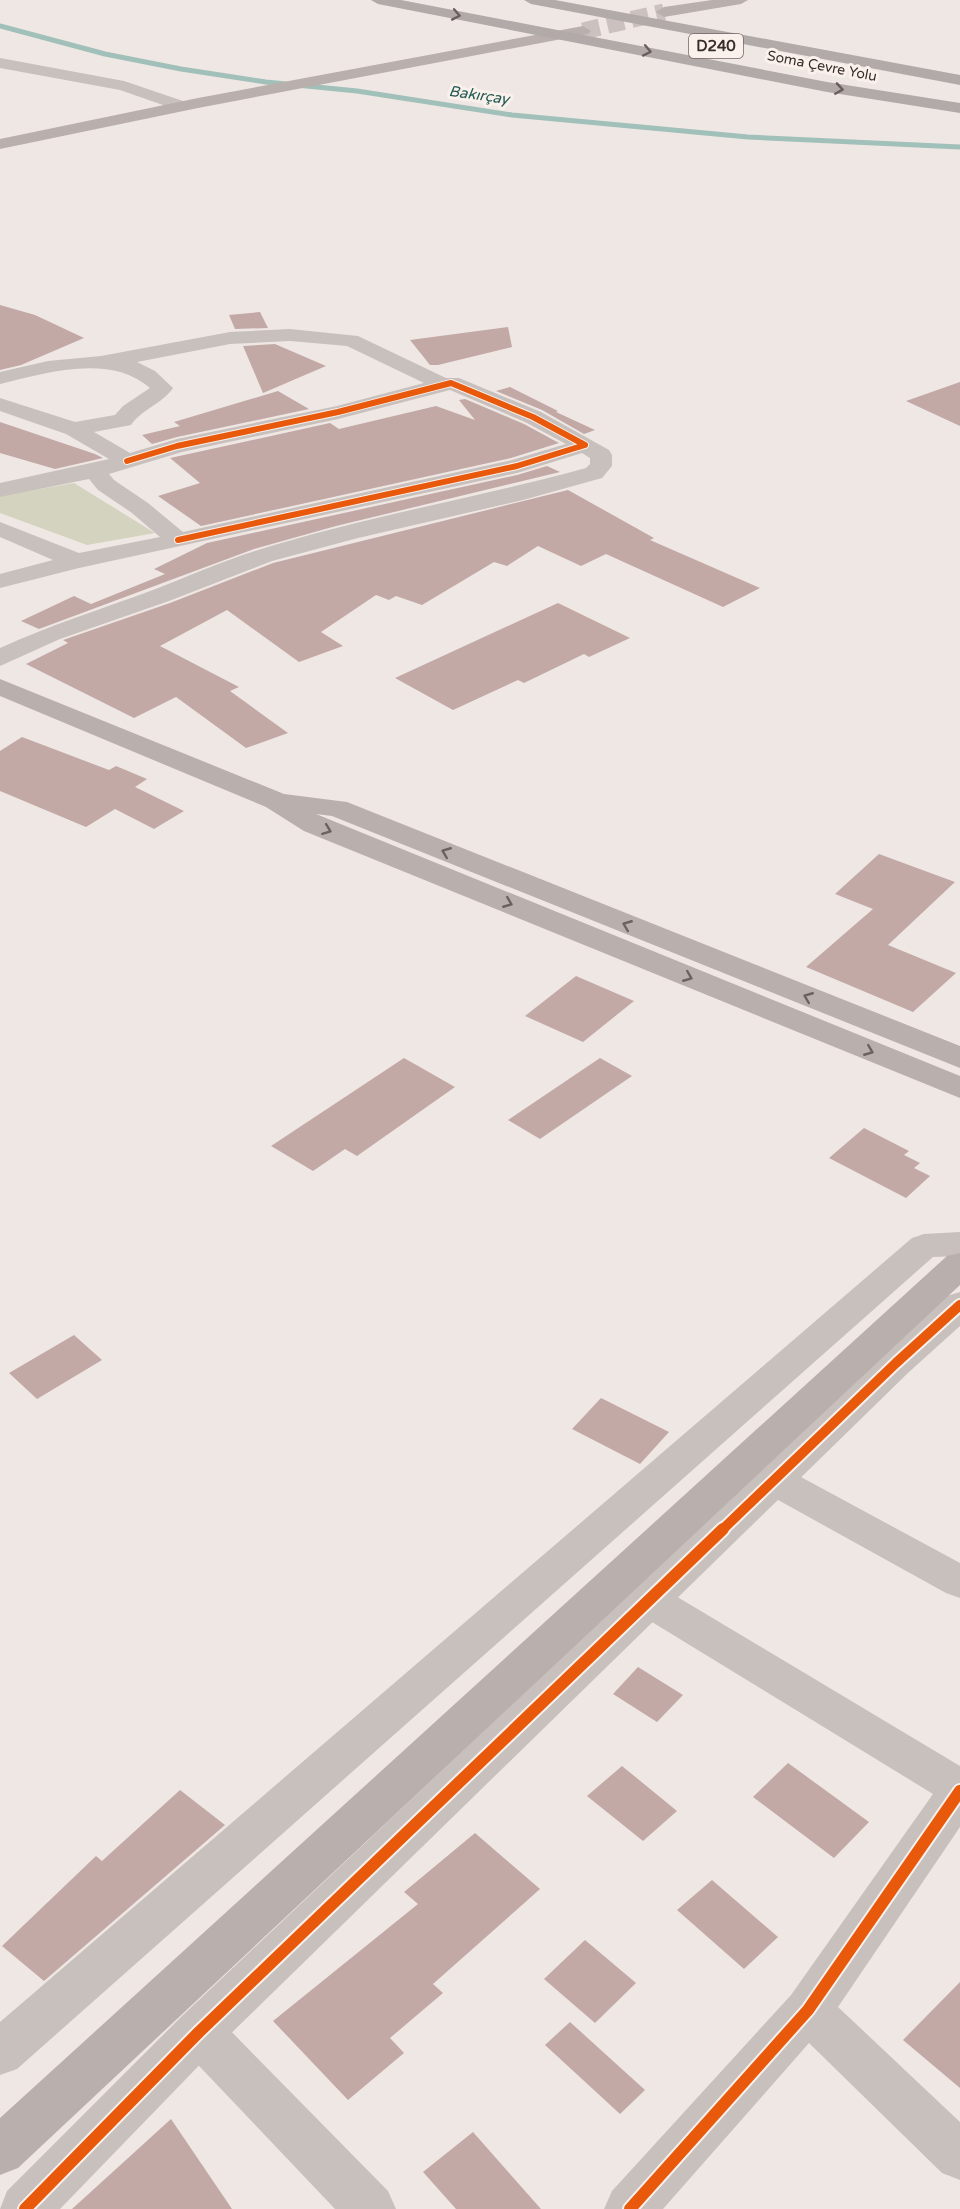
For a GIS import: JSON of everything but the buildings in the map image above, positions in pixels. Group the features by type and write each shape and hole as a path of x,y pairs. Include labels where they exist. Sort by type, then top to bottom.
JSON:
{"highway":[{"path":"378,0 827,87 960,108"},
{"name":"Soma Çevre Yolu","path":"525,4 960,80"},
{"name":"Soma Çevre Yolu","path":"525,4 960,92"},
{"path":"657,8 681,8 728,17"}],"main road":[{"path":"681,8 741,0"},
{"path":"0,144 180,106 582,31"},
{"path":"0,687 276,801 314,825 960,1089"},
{"path":"276,801 337,808 960,1058"},
{"path":"0,2151 960,1265"}],"street":[{"path":"0,63 124,86 180,106"},
{"path":"100,363 230,339 290,335 351,340 444,385"},
{"path":"0,378 85,363 100,363 133,367 162,388 146,402 128,409 123,420 74,429"},
{"path":"0,490 95,471 177,446 338,412 451,383 533,417 601,455 601,466 594,473 515,495 364,529 263,556 160,596 51,634 0,658"},
{"path":"0,404 74,429 127,461"},
{"path":"0,581 77,561 517,466 585,445"},
{"path":"95,471 106,485 140,508 178,540"},
{"path":"0,529 77,561"},
{"path":"0,2053 924,1246 960,1244"},
{"path":"25,2209 199,2032 774,1480 960,1305"},
{"path":"774,1480 960,1582"},
{"path":"630,2209 808,2010 960,1789 649,1600"},
{"path":"808,2010 960,2156"},
{"path":"199,2032 370,2209"}],"green space":[{"path":"74,483 155,533 87,545 0,513 0,496"}],"waterway":[{"name":"Bakırçay","path":"0,26 105,54 181,69 266,82 357,91 512,115 748,137 960,147"}],"tunnel":[{"path":"583,31 664,12"}],"cycle path":[{"path":"127,461 177,446 338,412 451,383 533,417 585,445 517,466 178,540"},
{"path":"25,2209 199,2032 896,1363 960,1305"},
{"path":"630,2209 808,2010 960,1791"}]}
